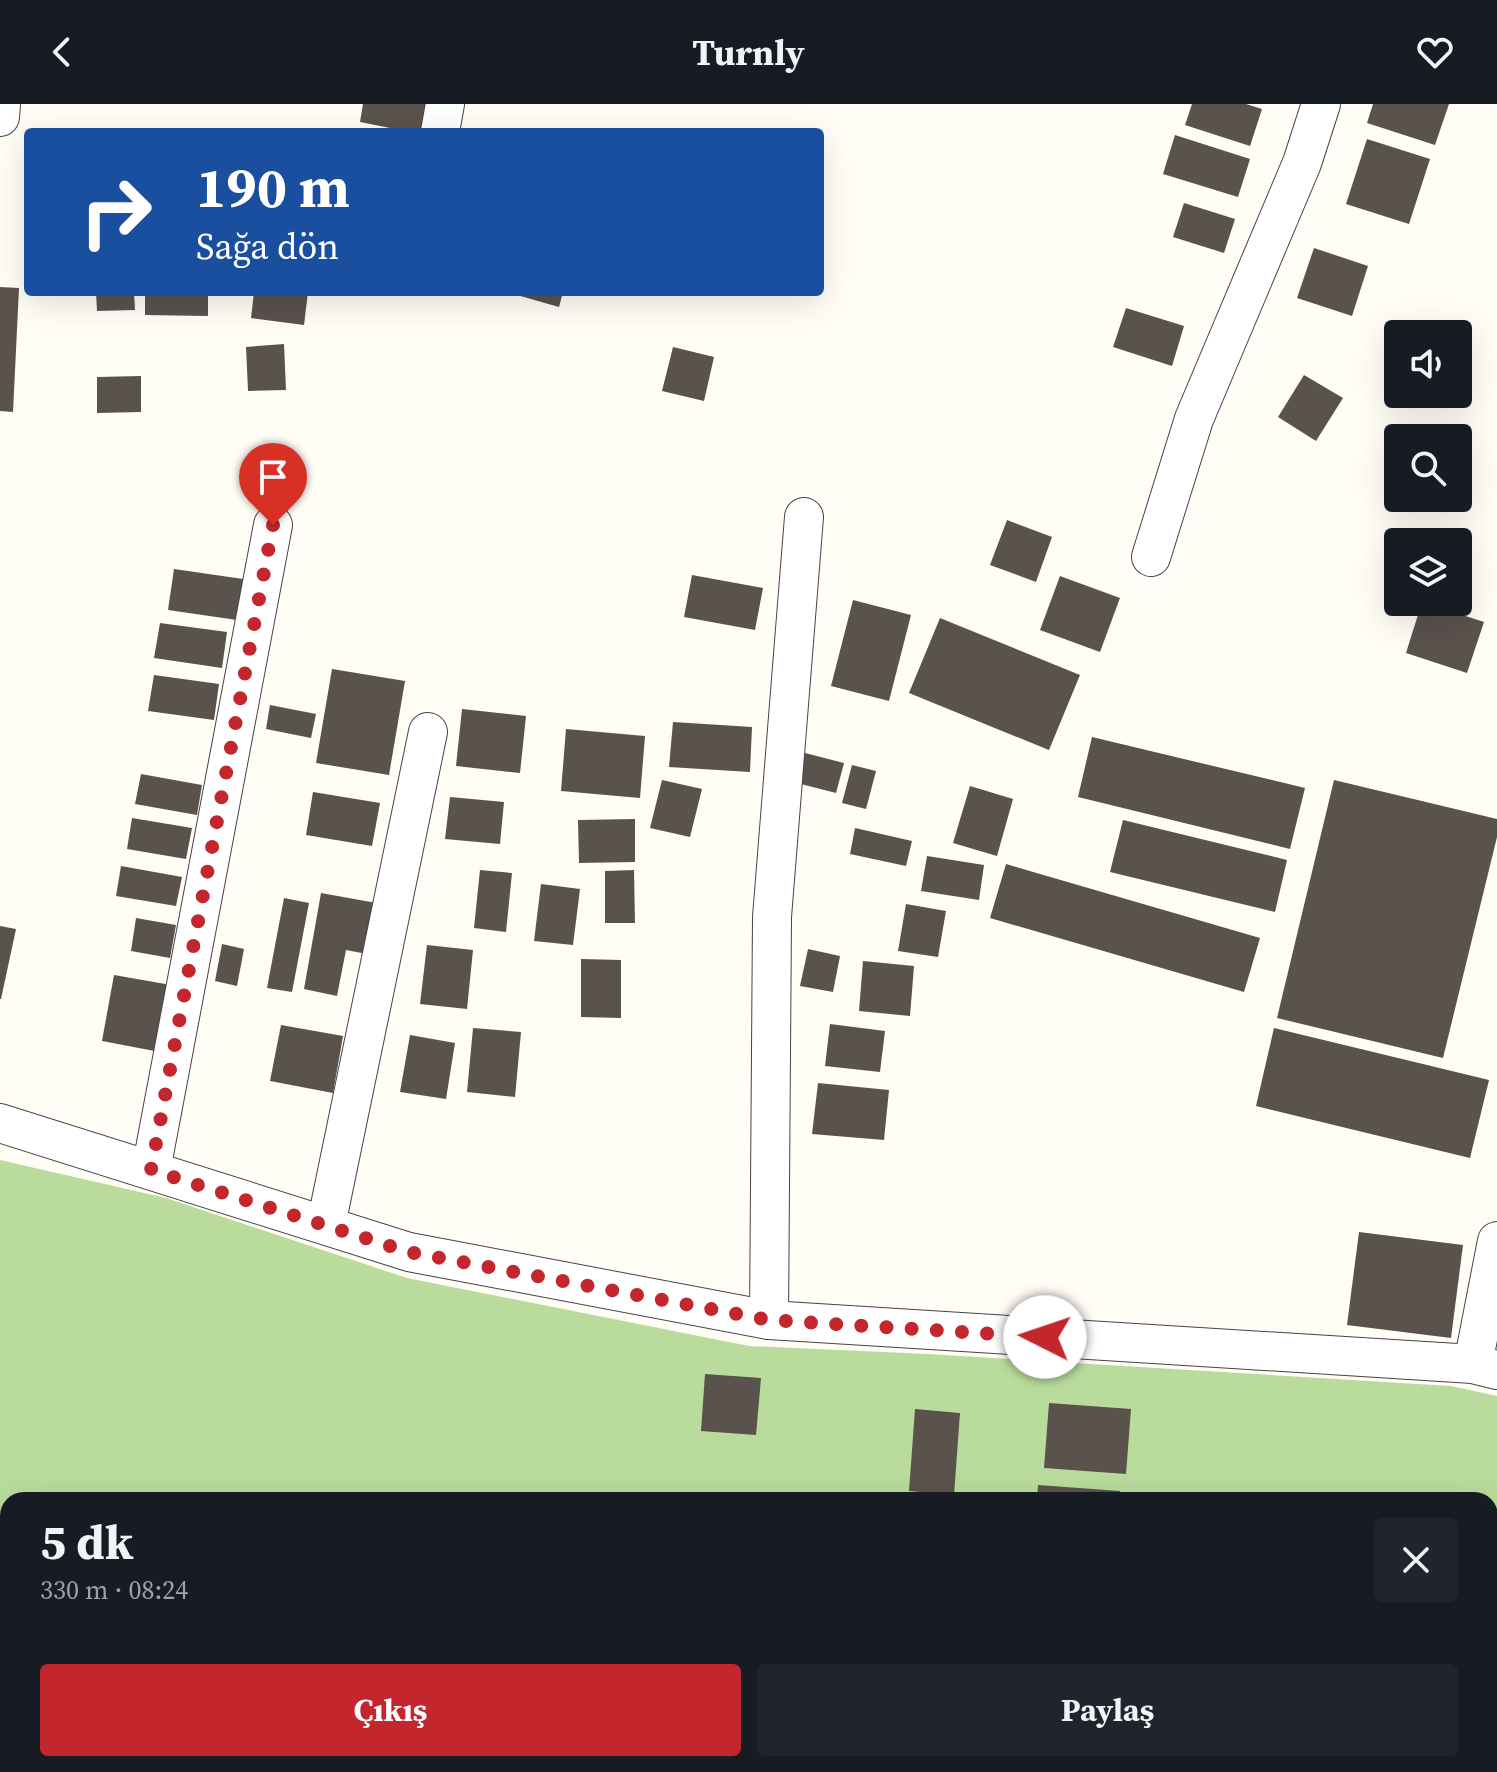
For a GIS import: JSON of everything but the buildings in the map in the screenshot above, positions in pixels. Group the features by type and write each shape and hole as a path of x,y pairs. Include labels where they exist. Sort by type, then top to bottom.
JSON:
{"street":[{"path":"0,117 1,104"},
{"path":"441,128 445,104"},
{"path":"1151,557 1194,419 1302,163 1321,104"},
{"path":"769,1320 772,917 804,517"},
{"path":"151,1170 273,525"},
{"path":"326,1225 428,732"},
{"path":"0,1123 409,1252 769,1320 1485,1367 1497,1241"}],"green space":[{"path":"0,1160 166,1198 407,1278 749,1346 1451,1386 1497,1396 1497,1492 0,1492"}],"route":[{"path":"273,525 151,1170 409,1252 769,1320 1045,1337"}]}
